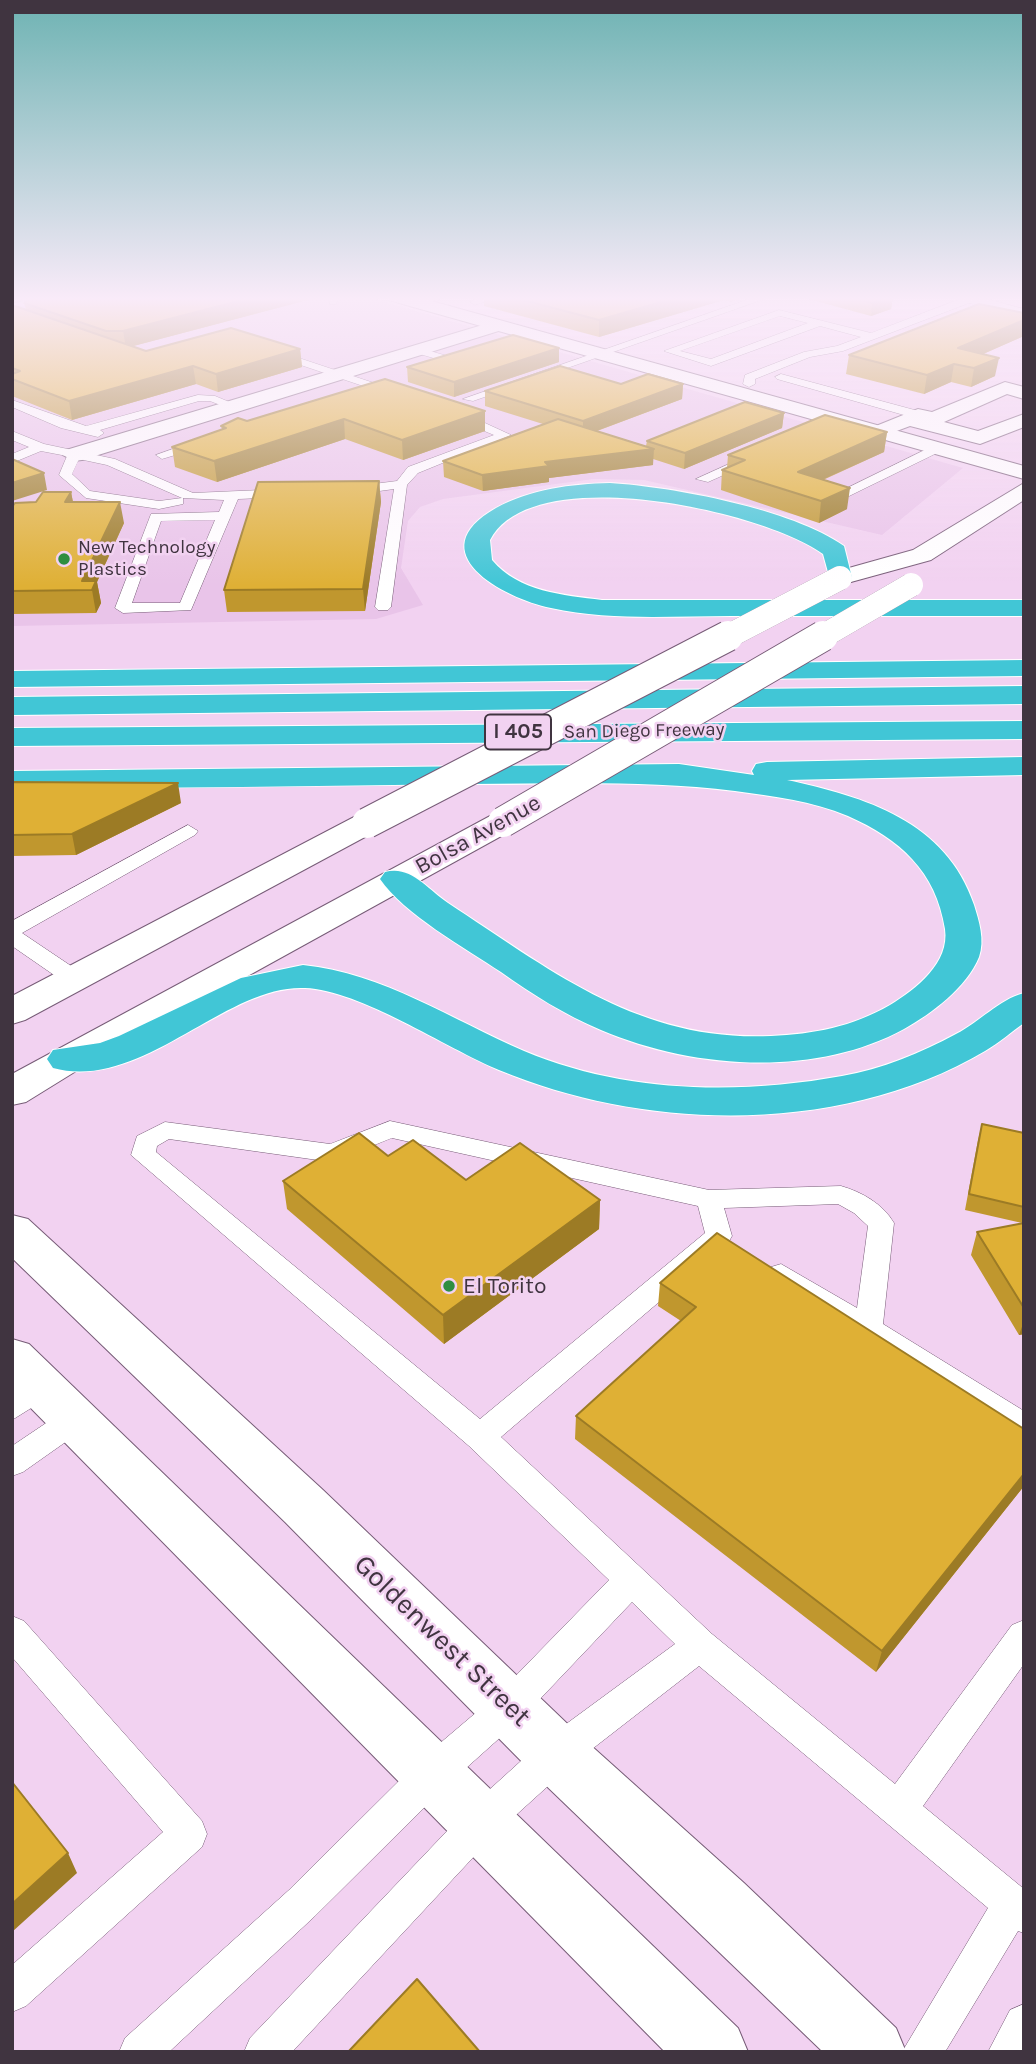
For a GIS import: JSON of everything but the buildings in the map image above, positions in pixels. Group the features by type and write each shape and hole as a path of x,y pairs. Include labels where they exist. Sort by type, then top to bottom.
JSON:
{"highway":[{"path":"840,578 835,551 806,534 679,496 638,492 588,491 521,505 494,518 477,535 475,552 484,566 505,584 534,595 601,608 1024,608"},
{"path":"12,654 1024,647"},
{"path":"12,679 1024,668"},
{"path":"12,706 1024,695"},
{"name":"San Diego Freeway","path":"12,737 1024,730"},
{"path":"12,780 1024,766"},
{"path":"397,879 415,897 575,1003 647,1033 690,1042 769,1049 826,1044 871,1030 915,1008 964,954 966,938 953,891 937,865 909,836 890,825 805,793 654,773"},
{"path":"67,1059 107,1055 264,982 304,976 329,979 516,1063 594,1087 728,1104 805,1096 875,1082 943,1057 1001,1025 1024,1005"}],"main road":[{"path":"74,454 275,393"},
{"path":"746,393 757,404 839,421 1024,473"},
{"path":"878,432 913,417 934,419 994,393"},
{"path":"913,417 980,438 1024,420"},
{"path":"12,1012 367,823 840,578 922,555 1024,490"},
{"name":"Bolsa Avenue","path":"12,1092 67,1059 503,822 911,586 922,555"},
{"name":"Goldenwest Street","path":"12,1231 304,1506 556,1754 721,1906 872,2052"},
{"path":"35,1393 432,1774 714,2052"}],"lane":[{"path":"469,399 485,393"},
{"path":"835,393 913,417"},
{"path":"86,430 198,398 211,398 233,406"},
{"path":"12,403 65,425 119,441"},
{"path":"383,607 401,484 413,470 505,435 439,409"},
{"path":"162,455 210,435 183,421"},
{"path":"815,431 839,421"},
{"path":"12,435 40,447 111,462 191,497"},
{"path":"12,459 40,447"},
{"path":"838,496 937,449"},
{"path":"703,480 766,452"},
{"path":"74,454 65,475 80,495 158,511 224,516"},
{"path":"336,491 401,484"},
{"path":"233,495 186,607 123,608 158,511 191,497 233,495 297,492"},
{"path":"12,930 188,831"},
{"path":"12,936 75,979"},
{"path":"869,1328 881,1223 863,1206 841,1195 709,1199 390,1129 332,1153 165,1130 146,1142 143,1155 480,1437 701,1645 1018,1909 922,2052"},
{"path":"709,1199 738,1248 1024,1426"},
{"path":"480,1437 738,1248"},
{"path":"12,1463 35,1393"},
{"path":"139,2052 302,1903 432,1774 510,1706 631,1580"},
{"path":"12,1632 189,1834 12,1992"},
{"path":"899,1809 1024,1636"},
{"path":"264,2052 481,1822 556,1754 701,1645"},
{"path":"1008,2052 1024,2024"}],"shaded area":[{"path":"12,393 703,393 963,468 882,535 644,480 594,479 443,499 420,507 408,521 401,568 423,605 376,619 12,626"}],"place":[{"name":"New Technology Plastics","path":"64,559"},
{"name":"El Torito","path":"449,1286"}]}
